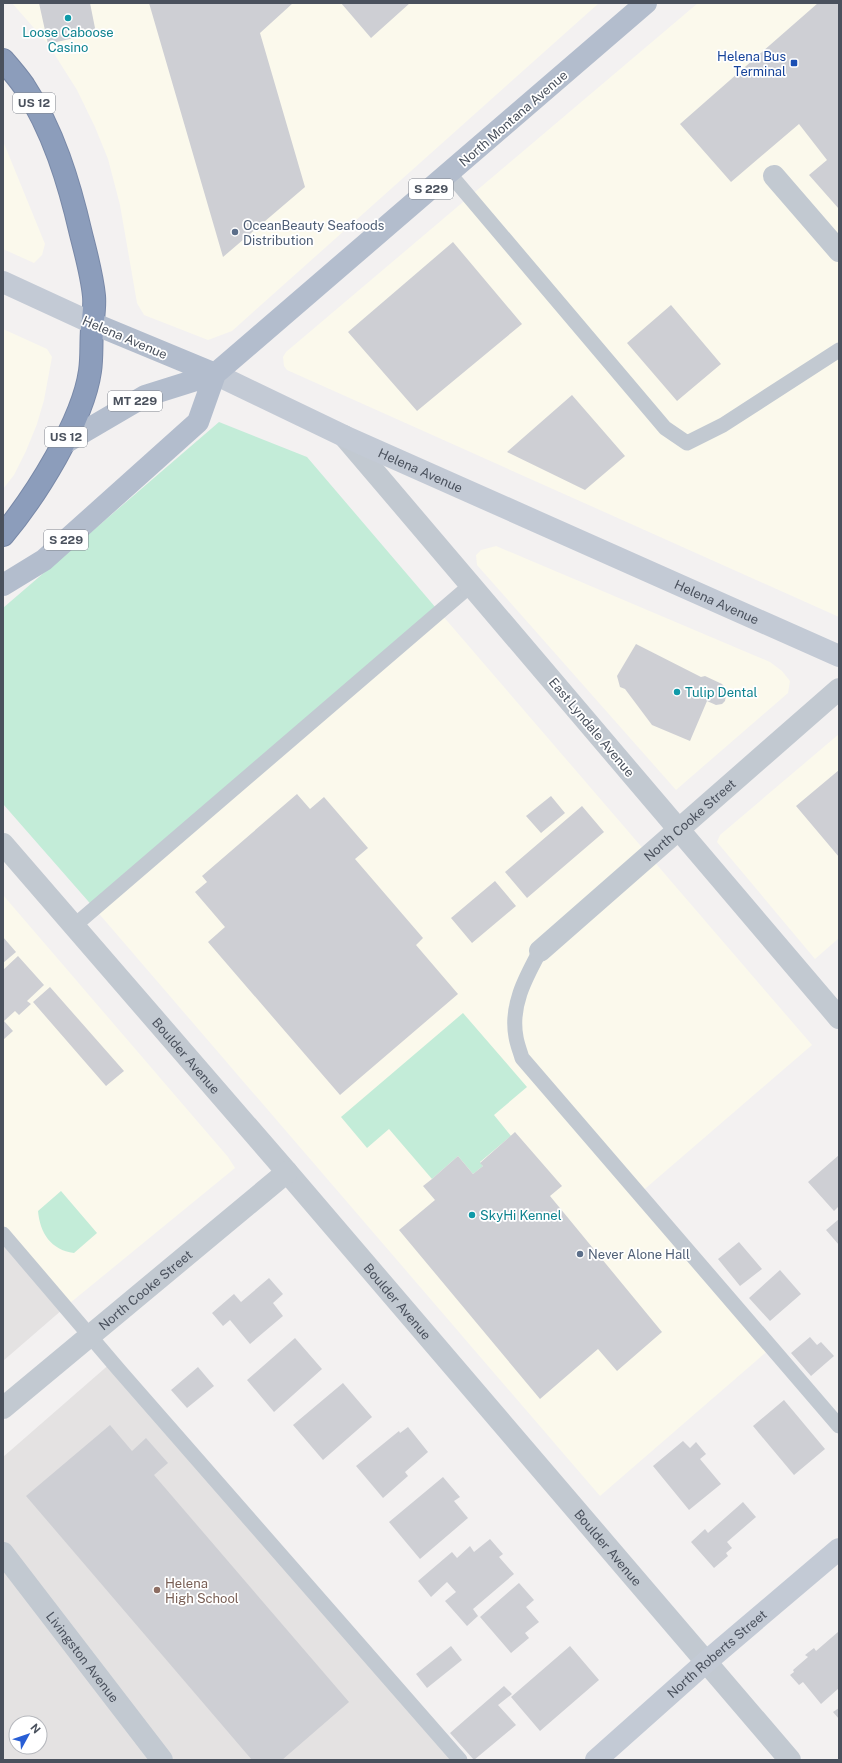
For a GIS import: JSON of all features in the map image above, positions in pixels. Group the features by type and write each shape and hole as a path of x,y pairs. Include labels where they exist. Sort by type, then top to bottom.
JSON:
{"highway":[{"name":"US 12","path":"3,60 29,96 47,127 57,151 73,201 87,257 94,297 92,323"},
{"name":"North Montana Avenue","path":"3,536 39,484 63,444 82,402 90,372 92,323"}],"main road":[{"name":"North Montana Avenue","path":"63,444 145,396 215,374 646,3"},
{"name":"Helena Avenue","path":"92,323 215,374"},
{"name":"North Montana Avenue","path":"3,585 44,560 198,422 215,374"}],"street":[{"path":"774,176 839,251"},
{"name":"Helena Avenue","path":"3,282 92,323"},
{"name":"Helena Avenue","path":"215,374 344,436 839,656"},
{"name":"East Lyndale Avenue","path":"344,436 839,1018"},
{"name":"North Cooke Street","path":"540,951 839,689"},
{"name":"Boulder Avenue","path":"3,844 287,1172 790,1760"},
{"name":"North Cooke Street","path":"3,1408 287,1172"},
{"name":"North Roberts Street","path":"596,1760 706,1662 839,1549"},
{"name":"Livingston Avenue","path":"3,1553 162,1760"}],"lane":[{"path":"449,173 666,428 687,443 723,425 839,350"},
{"path":"74,926 471,585"},
{"path":"540,951 522,987 515,1011 515,1036 522,1058 839,1426"},
{"path":"3,1234 90,1336 460,1760"}],"shaded area":[{"path":"12,3 599,3 232,331 208,340 144,315 137,303 120,205 108,159 95,127 77,90 48,44"},
{"path":"698,3 839,3 839,617 287,370 284,366 283,357 286,352"},
{"path":"3,141 45,244 42,255 34,263 3,249"},
{"path":"3,329 47,349 52,357 44,400 37,424 14,475 3,489"},
{"path":"496,546 770,662 782,671 790,681 788,693 676,790 477,565 476,555 481,550"},
{"path":"436,608 812,1045 639,1194 771,1348 600,1496 95,909"},
{"path":"839,734 839,938 815,959 717,842 720,835"},
{"path":"3,895 228,1157 235,1168 70,1303 3,1227"},
{"path":"3,1227 70,1303 3,1361"},
{"name":"Helena High School","path":"112,1362 460,1760 3,1760 3,1457"}],"green space":[{"path":"219,422 307,457 436,608 95,909 3,804 3,608"},
{"path":"463,1013 527,1087 494,1115 511,1136 480,1162 483,1166 473,1174 458,1156 432,1179 389,1129 367,1148 341,1117"},
{"path":"61,1191 97,1233 74,1253 59,1248 53,1244 44,1233 39,1219 38,1211"}],"building":[{"name":"Loose Caboose Casino","path":"39,3 90,3 96,33 48,44"},
{"path":"149,3 293,3 260,33 305,187 223,257"},
{"path":"341,3 410,3 371,38"},
{"name":"Helena Bus Terminal","path":"818,3 839,3 839,209 809,175 827,160 799,124 731,182 680,124"},
{"path":"453,242 522,324 417,411 348,332"},
{"path":"671,305 721,364 677,401 627,343"},
{"path":"572,395 625,456 585,490 507,452"},
{"name":"Tulip Dental","path":"636,644 701,677 705,676 722,684 727,690 725,701 722,704 716,705 707,701 690,741 652,725 625,689 620,687 617,676"},
{"path":"839,770 839,857 796,806"},
{"path":"297,794 310,809 324,797 368,848 355,859 423,938 416,945 458,994 340,1095 208,942 225,927 195,892 207,882 202,876"},
{"path":"551,796 565,813 541,833 526,816"},
{"path":"582,806 604,832 527,898 505,872"},
{"path":"495,881 516,906 472,943 451,918"},
{"path":"3,937 16,952 3,963"},
{"path":"18,956 44,985 27,1001 31,1004 19,1015 15,1011 4,1021 13,1031 3,1040 3,970"},
{"path":"50,987 124,1071 106,1086 33,1002"},
{"path":"515,1132 562,1186 550,1196 662,1332 617,1371 598,1349 540,1399 399,1230 435,1200 423,1186 458,1156 473,1174 483,1166 480,1163"},
{"path":"839,1155 839,1206 834,1211 808,1182"},
{"path":"839,1219 839,1245 826,1230"},
{"path":"739,1242 762,1269 740,1286 718,1259"},
{"path":"780,1270 801,1294 770,1321 749,1298"},
{"path":"269,1278 283,1294 273,1303 283,1316 250,1344 230,1320 223,1326 212,1313 234,1294 241,1302"},
{"path":"810,1337 817,1345 821,1342 834,1356 811,1376 791,1353"},
{"path":"295,1338 322,1369 274,1412 247,1380"},
{"path":"198,1367 214,1386 187,1408 171,1390"},
{"path":"343,1383 372,1417 323,1460 293,1425"},
{"path":"784,1400 825,1449 794,1475 753,1426"},
{"path":"110,1425 132,1451 146,1438 168,1463 154,1475 349,1702 282,1760 252,1760 26,1496"},
{"path":"408,1427 428,1452 405,1472 408,1476 383,1498 356,1466 399,1431 400,1433"},
{"path":"683,1441 690,1448 696,1442 706,1454 700,1459 721,1484 689,1510 653,1466"},
{"path":"443,1477 460,1497 454,1501 468,1518 420,1559 389,1522"},
{"path":"743,1502 756,1517 727,1542 732,1548 726,1553 728,1556 714,1568 691,1542 705,1529 708,1533"},
{"path":"490,1539 503,1554 499,1557 514,1574 473,1609 478,1616 467,1626 445,1601 456,1592 447,1582 431,1597 418,1581 452,1552 457,1558 470,1546 474,1552"},
{"path":"519,1583 534,1600 526,1607 539,1622 525,1633 529,1638 511,1653 480,1617"},
{"path":"838,1632 839,1688 821,1704 803,1682 799,1685 790,1675 794,1672 793,1670 808,1657 805,1655 814,1648 816,1651"},
{"path":"451,1646 462,1660 427,1688 416,1674"},
{"path":"570,1646 599,1680 540,1731 511,1697"},
{"path":"504,1686 512,1694 498,1705 516,1725 474,1760 450,1733"},
{"path":"839,1708 839,1719 833,1712"}],"place":[{"name":"Loose Caboose Casino","path":"68,18"},
{"name":"Helena Bus Terminal","path":"794,63"},
{"name":"OceanBeauty Seafoods Distribution","path":"235,232"},
{"name":"Tulip Dental","path":"677,692"},
{"name":"SkyHi Kennel","path":"472,1215"},
{"name":"Never Alone Hall","path":"580,1254"},
{"name":"Helena High School","path":"157,1590"}]}
